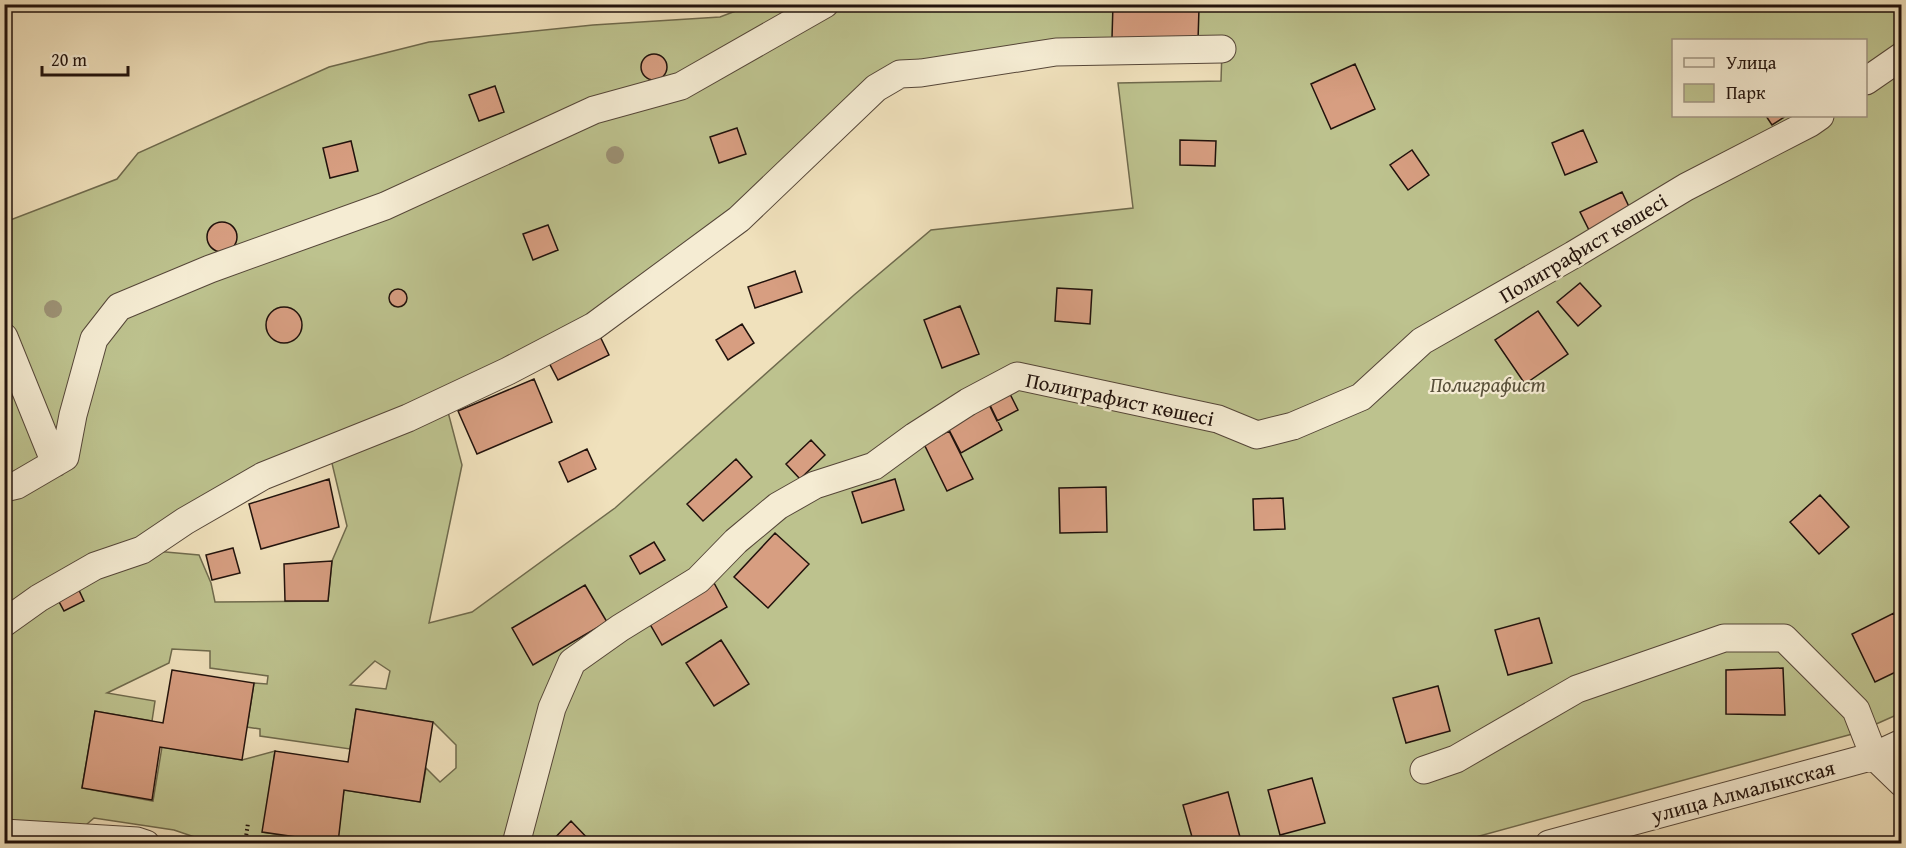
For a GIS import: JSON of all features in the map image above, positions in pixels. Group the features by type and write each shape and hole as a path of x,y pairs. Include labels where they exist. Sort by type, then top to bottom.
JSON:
{"street":[{"path":"4,488 17,485 65,457 94,339 119,307 210,269 384,206 594,110 681,86 825,4"},
{"path":"4,623 39,598 95,566 142,550 185,521 263,477 418,413 508,371 594,326 739,219 876,88 900,74 921,73 1056,52 1222,48"},
{"path":"1867,80 1902,56"},
{"name":"Полиграфист көшесі","path":"516,843 552,708 572,662 620,628 698,580 736,541 778,506 815,485 874,466 968,402 1017,376 1218,419 1257,435 1293,426 1361,397 1422,341 1686,187 1819,117"},
{"path":"4,338 55,463"},
{"path":"1424,770 1456,759 1577,689 1724,638 1784,639 1856,710 1874,756 1902,783"},
{"name":"улица Алмалыкская","path":"1549,843 1874,756 1902,743"},
{"path":"4,833 146,843"}],"path":[{"path":"245,843 248,823"}],"green space":[{"name":"Полиграфист","path":"754,4 1901,5 1901,713 1856,733 1454,843 516,843 542,746 536,741 507,843 337,843 212,843 174,830 94,818 72,837 43,834 48,824 5,821 5,498 31,485 48,463 5,481 5,399 22,392 5,349 5,222 117,179 138,153 329,67 429,42 593,25 720,17","holes":["1222,49 1221,81 1118,83 1133,208 931,230 854,295 615,508 472,612 429,623 462,465 448,412 330,455 347,526 332,561 328,601 215,602 211,583 199,555 143,550 185,521 263,477 408,418 508,371 594,326 739,219 876,89 900,74 921,73 1056,52","476,159 482,172 226,271 202,265 328,220","172,649 210,651 210,668 268,676 267,684 254,683 247,727 260,729 260,736 350,749 356,709 433,722 456,745 456,768 440,782 426,768 420,802 344,790 337,843 263,832 275,751 242,760 162,747 153,801 82,788 95,711 152,721 155,701 107,693 169,663","375,661 390,671 386,689 350,685"]}],"building":[{"path":"1113,4 1249,4 1249,9 1199,8 1198,41 1112,38"},
{"path":"654,54 663,58 667,67 663,76 654,80 645,76 641,67 645,58"},
{"path":"1355,64 1375,109 1331,129 1311,84"},
{"path":"495,86 504,112 479,121 469,95"},
{"path":"1767,117 1784,117 1772,125"},
{"path":"737,128 746,154 719,163 710,137"},
{"path":"1583,130 1597,162 1565,175 1552,143"},
{"path":"1180,140 1216,141 1215,166 1180,165"},
{"path":"351,141 358,171 330,178 323,148"},
{"path":"1412,150 1429,175 1408,190 1390,165"},
{"path":"1622,192 1632,213 1590,232 1580,212"},
{"path":"222,222 228,223 236,231 236,243 228,251 222,252 216,251 208,243 207,237 208,231 216,223"},
{"path":"548,225 558,250 533,260 523,234"},
{"path":"795,271 802,292 755,308 748,287"},
{"path":"1580,283 1601,306 1578,326 1557,302"},
{"path":"1057,288 1092,290 1090,324 1055,321"},
{"path":"398,289 404,292 407,298 404,304 398,307 392,304 389,298 392,292"},
{"path":"960,306 979,354 942,368 924,320"},
{"path":"284,307 297,312 302,325 297,338 284,343 271,338 266,325 271,312"},
{"path":"1538,311 1568,354 1525,384 1495,340"},
{"path":"742,324 754,343 728,360 716,340"},
{"path":"597,330 609,355 558,380 545,355"},
{"path":"4,349 22,392 4,399"},
{"path":"534,379 552,422 477,454 458,411"},
{"path":"1007,388 1018,410 997,421 986,398"},
{"path":"988,401 1002,430 961,453 946,424"},
{"path":"949,431 973,479 947,491 924,444"},
{"path":"811,440 825,455 800,479 786,464"},
{"path":"587,449 596,469 568,482 559,462"},
{"path":"736,459 752,477 703,521 687,504"},
{"path":"329,479 339,527 261,549 249,504"},
{"path":"895,479 904,510 862,523 852,492"},
{"path":"1106,487 1107,532 1060,533 1059,488"},
{"path":"1820,495 1849,527 1819,554 1790,522"},
{"path":"1283,498 1285,529 1254,530 1253,499"},
{"path":"775,533 809,564 768,608 734,577"},
{"path":"654,542 665,560 640,574 630,556"},
{"path":"233,548 240,573 212,580 206,555"},
{"path":"332,561 328,601 285,601 284,564"},
{"path":"713,581 727,607 662,645 647,619"},
{"path":"585,585 607,622 533,665 512,628"},
{"path":"77,586 84,601 64,611 56,596"},
{"path":"1894,613 1902,629 1902,669 1875,682 1852,634"},
{"path":"1539,618 1552,663 1508,675 1495,630"},
{"path":"721,640 749,684 714,706 686,663"},
{"path":"1783,668 1785,715 1726,714 1726,670"},
{"path":"172,670 254,683 242,760 160,747 152,800 82,788 95,711 163,723"},
{"path":"1438,686 1450,731 1406,743 1393,698"},
{"path":"356,709 433,722 420,802 344,790 338,843 262,832 275,751 348,762"},
{"path":"1312,778 1325,823 1280,835 1268,790"},
{"path":"1228,792 1240,837 1218,844 1194,844 1183,805"},
{"path":"571,821 593,844 549,844"}]}
